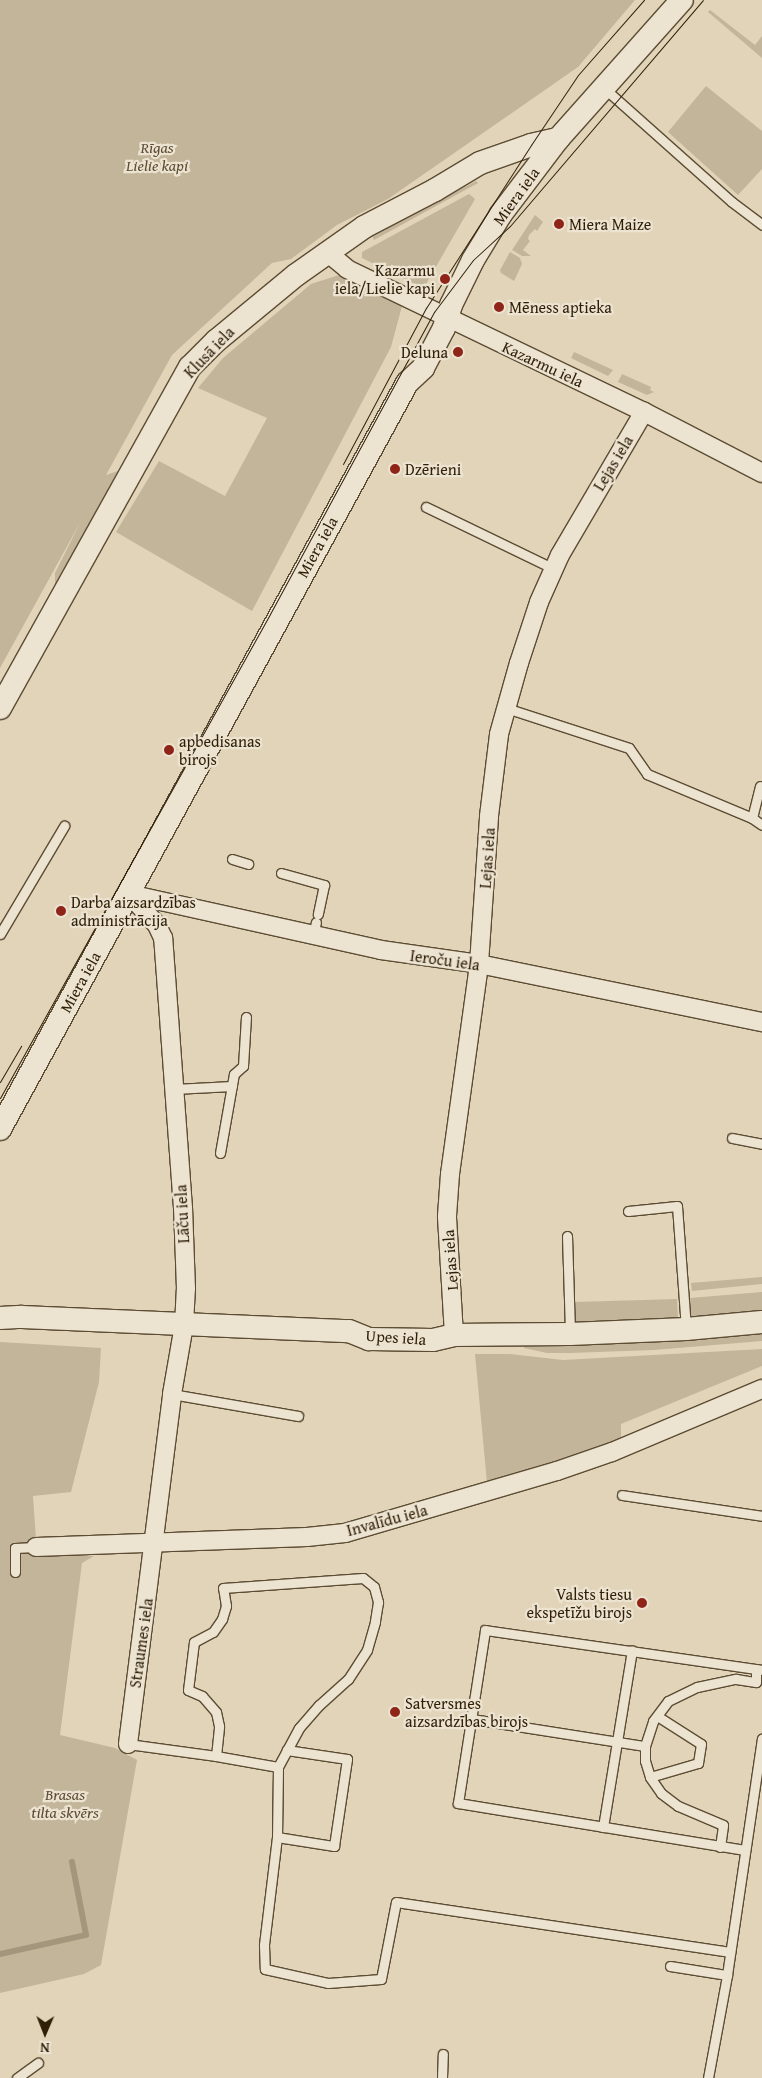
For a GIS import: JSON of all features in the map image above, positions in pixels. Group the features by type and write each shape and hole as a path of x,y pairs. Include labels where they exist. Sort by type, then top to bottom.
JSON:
{"street":[{"name":"Miera iela","path":"0,1129 407,383 423,368 477,253 502,214 558,139 682,0"},
{"name":"Klusā iela","path":"0,708 190,367 244,318 327,252 364,227 435,190 480,163 530,145 558,139"},
{"name":"Kazarmu iela","path":"327,252 347,269 447,319 644,412 762,473"},
{"name":"Lejas iela","path":"454,1335 447,1216 450,1174 479,964 492,791 499,734 540,602 554,569 578,521 644,412"},
{"name":"Ieroču iela","path":"129,894 316,924 382,950 479,964 762,1022"},
{"name":"Lāču iela","path":"129,894 157,925 163,938 186,1289 184,1325 172,1394 154,1543"},
{"name":"Upes iela","path":"0,1318 22,1317 349,1331 369,1339 433,1340 454,1335 570,1334 686,1329 762,1322"},
{"name":"Invalīdu iela","path":"36,1547 307,1537 345,1533 593,1458 762,1390"},
{"name":"Straumes iela","path":"128,1744 154,1543"}],"lane":[{"path":"604,88 690,166 762,225"},
{"path":"426,507 554,569"},
{"path":"506,708 628,748 647,774 752,818 762,825"},
{"path":"752,818 761,783"},
{"path":"0,934 64,826"},
{"path":"232,859 248,864"},
{"path":"281,873 324,886 316,924"},
{"path":"220,1153 234,1074 243,1066 246,1016"},
{"path":"174,1089 232,1086"},
{"path":"732,1138 762,1144"},
{"path":"628,1211 677,1206 686,1329"},
{"path":"568,1236 570,1334"},
{"path":"172,1394 298,1416"},
{"path":"622,1495 762,1516"},
{"name":"Invalīdu iela","path":"15,1572 15,1548 36,1547"},
{"path":"216,1756 218,1726 216,1712 202,1696 188,1690 194,1642 213,1632 222,1619 226,1606 223,1588 363,1578 374,1587 378,1602 375,1622 367,1650 348,1679 319,1705 299,1728 278,1767 277,1836 264,1945 265,1969 328,1983 381,1980 396,1902 730,1952"},
{"path":"720,1847 723,1824 678,1806 661,1793 650,1777 645,1746 657,1716 668,1701 697,1687 736,1679 756,1682 759,1670 485,1630 458,1803 720,1847 745,1850"},
{"path":"603,1827 632,1650"},
{"path":"650,1777 698,1763 701,1744 657,1716"},
{"path":"472,1719 645,1746"},
{"path":"708,2078 727,1975 762,1739"},
{"path":"128,1744 278,1767"},
{"path":"277,1836 334,1846 347,1759 287,1750"},
{"path":"670,1966 727,1975"},
{"path":"442,2078 443,2054"},
{"path":"17,2078 38,2063"}],"green space":[{"name":"Rīgas Lielie kapi","path":"0,0 635,0 578,67 388,199 337,225 291,259 272,263 172,355 106,475 118,471 55,593 55,573 81,521 0,668"},
{"path":"710,10 755,45 762,36 762,58 708,12"},
{"path":"706,86 762,131 762,169 738,195 668,132"},
{"path":"476,181 478,183 374,240 372,236"},
{"path":"469,194 475,199 426,284 419,286 362,258 362,252"},
{"path":"535,215 543,222 537,231 535,229 529,235 528,239 530,241 523,250 531,256 522,256 512,250"},
{"path":"510,252 520,258 522,264 514,281 501,273 500,270"},
{"path":"339,275 402,306 391,347 252,611 116,532 159,461 225,496 267,418 198,388 223,358 311,284"},
{"path":"574,352 613,370 608,376 571,358"},
{"path":"622,374 651,387 650,390 654,392 647,395 618,382"},
{"path":"762,1277 762,1284 692,1291 691,1283"},
{"path":"762,1292 762,1311 691,1318 690,1298"},
{"path":"677,1299 678,1318 576,1322 575,1302"},
{"path":"762,1333 762,1341 654,1350 547,1353 524,1348 524,1345 634,1343"},
{"name":"Brasas tilta skvērs","path":"0,1342 101,1348 99,1382 71,1492 33,1496 37,1554 94,1556 82,1563 60,1735 115,1748 137,1760 101,1965 84,1974 0,1993"},
{"path":"762,1349 762,1366 621,1424 621,1441 487,1483 475,1354 510,1354 563,1360"}],"waterway":[{"path":"0,1954 86,1935 72,1862"}],"tram line":[{"path":"343,464 426,308 531,145 578,75 644,0"},
{"path":"0,1098 270,614 434,312 473,260 510,226 703,0"},
{"path":"0,1082 21,1046"}],"place":[{"name":"Miera Maize","path":"559,224"},
{"name":"Kazarmu iela/Lielie kapi","path":"445,279"},
{"name":"Mēness aptieka","path":"499,307"},
{"name":"Deluna","path":"458,352"},
{"name":"Dzērieni","path":"395,469"},
{"name":"apbedisanas birojs","path":"169,750"},
{"name":"Darba aizsardzības administrācija","path":"61,911"},
{"name":"Valsts tiesu ekspetīžu birojs","path":"642,1603"},
{"name":"Satversmes aizsardzības birojs","path":"395,1712"}]}
